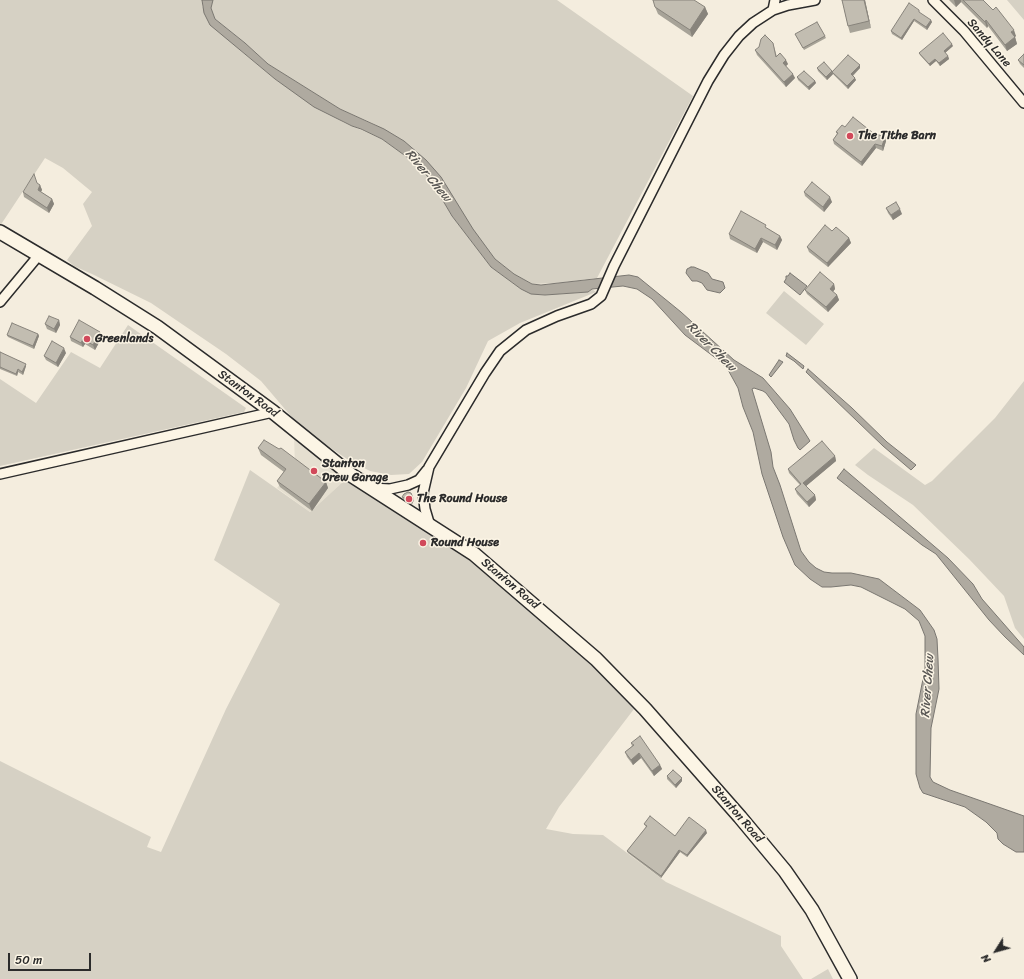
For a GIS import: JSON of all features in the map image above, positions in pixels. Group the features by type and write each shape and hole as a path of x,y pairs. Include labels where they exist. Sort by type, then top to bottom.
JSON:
{"main road":[{"name":"Stanton Road","path":"0,232 94,288 157,328 274,412 351,475 474,554 596,659 645,709 740,817 785,871 812,910 850,979"}],"street":[{"path":"773,10 775,0"},
{"path":"371,488 390,489 408,485 420,480 500,351 526,330 557,316 591,304 601,296 614,266 703,90 724,55 739,36 753,23 773,10 815,0"},
{"name":"Sandy Lane","path":"933,0 964,31 1024,103"},
{"path":"0,302 39,255"},
{"path":"0,474 274,412"},
{"path":"429,467 423,493 425,510 430,526"}],"shaded area":[{"path":"0,0 202,0 202,6 241,51 275,79 343,122 382,139 418,165 432,182 452,216 491,267 521,289 540,295 588,292 592,289 596,292 520,323 488,341 466,388 422,462 409,474 391,475 370,471 347,459 301,428 261,381 226,354 151,303 74,266 67,260 92,226 83,204 92,192 63,168 45,158 0,226"},
{"path":"213,0 557,0 693,96 597,278 557,283 532,284 514,274 495,259 404,141 372,123 340,109 268,64 215,19 211,8"},
{"path":"1007,0 1024,0 1024,20"},
{"path":"784,291 824,324 806,345 766,313"},
{"path":"128,325 246,408 244,412 0,466 0,379 36,403 71,352 100,368"},
{"path":"1024,381 1024,639 1015,628 1004,596 969,559 913,505 855,465 874,448 925,485 932,481 995,418"},
{"path":"294,437 346,479 310,512 277,488 295,465"},
{"path":"250,470 310,512 346,479 451,546 506,585 605,678 634,709 559,807 546,829 573,834 603,835 666,882 781,936 781,946 803,979 0,979 0,761 151,837 147,847 161,852 226,709 280,604 214,560"},
{"path":"828,969 833,979 811,979"}],"water":[{"name":"River Chew","path":"202,0 213,0 211,8 215,19 268,64 340,109 384,129 404,141 426,160 441,177 473,229 495,259 514,274 532,284 541,285 629,275 638,277 681,312 734,360 763,378 790,409 810,441 800,450 794,440 789,424 766,393 754,388 752,389 771,452 773,467 801,551 809,562 824,572 851,573 879,579 920,610 934,630 937,639 939,689 931,728 930,777 933,782 950,790 1024,816 1024,852 1016,852 1003,844 998,839 997,833 986,822 965,807 923,793 916,774 916,714 925,669 925,636 919,621 905,609 861,587 851,585 822,587 810,579 795,565 783,537 762,474 753,432 743,407 738,388 727,368 685,335 652,299 637,289 623,286 592,289 588,292 545,295 531,294 521,289 491,267 452,216 432,182 418,165 382,139 314,107 275,79 210,25 204,13"},
{"path":"691,267 708,273 712,279 723,282 725,288 720,293 707,290 702,283 692,281 686,273 687,269"},
{"path":"790,273 807,286 800,295 784,282 786,276"},
{"path":"787,353 804,366 803,369 786,356"},
{"path":"779,360 783,362 771,377 769,375"},
{"path":"808,369 852,408 887,442 916,465 911,470 883,446 806,372"},
{"path":"844,469 948,558 973,584 982,599 1024,647 1024,655 989,620 936,554 922,545 837,478"}],"building":[{"path":"653,0 694,0 705,7 690,30 655,7"},
{"path":"842,0 864,0 869,21 848,26"},
{"path":"963,0 983,0 993,10 996,7 1014,30 1011,32 1015,37 1005,45 986,20 985,22"},
{"path":"909,3 931,20 926,27 914,19 901,38 891,31"},
{"path":"817,22 825,36 803,48 795,34"},
{"path":"943,33 952,44 944,51 948,56 939,63 935,59 929,64 919,53"},
{"path":"765,35 773,43 776,57 780,53 786,60 783,63 793,74 784,82 755,50 759,47 761,39"},
{"path":"1024,54 1024,65 1018,60"},
{"path":"848,55 860,65 851,74 855,78 847,86 832,72"},
{"path":"824,62 832,71 826,77 817,68"},
{"path":"804,71 815,81 808,87 797,77"},
{"path":"853,117 873,133 885,137 882,146 875,144 861,162 833,140 838,133 836,132 842,125 845,127"},
{"path":"34,174 37,183 40,185 38,190 52,199 47,208 23,192"},
{"path":"812,182 830,197 823,207 804,192"},
{"path":"896,202 900,209 891,215 886,208"},
{"path":"741,211 766,225 765,227 780,236 775,245 761,238 755,249 729,234"},
{"path":"825,225 832,231 836,227 849,238 827,263 807,247"},
{"path":"820,272 834,284 830,289 837,295 826,307 805,290"},
{"path":"49,316 59,320 54,329 45,324"},
{"name":"Greenlands","path":"79,320 100,332 93,345 83,339 81,343 70,337"},
{"path":"12,323 38,334 33,346 7,335"},
{"path":"52,341 64,348 56,363 44,356"},
{"path":"0,352 26,364 22,372 18,369 16,374 0,367"},
{"path":"264,440 279,449 281,448 326,482 309,504 277,481 286,469 258,448"},
{"path":"822,441 835,456 803,483 815,495 807,502 795,489 801,484 788,469"},
{"path":"408,492 411,493 413,498 412,501 402,497"},
{"path":"640,736 660,765 652,771 639,753 631,760 625,752 634,745 631,743"},
{"path":"673,770 682,778 675,785 667,776"},
{"path":"650,816 675,836 689,817 706,830 687,855 679,850 661,876 627,851 647,826 644,824"}],"place":[{"name":"The Tithe Barn","path":"850,136"},
{"name":"Greenlands","path":"87,339"},
{"name":"Stanton Drew Garage","path":"314,471"},
{"name":"The Round House","path":"409,499"},
{"name":"Round House","path":"423,543"}]}
